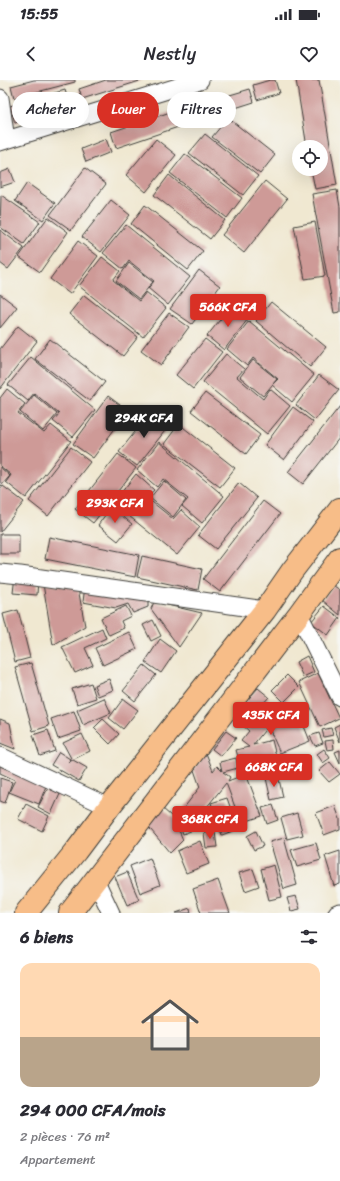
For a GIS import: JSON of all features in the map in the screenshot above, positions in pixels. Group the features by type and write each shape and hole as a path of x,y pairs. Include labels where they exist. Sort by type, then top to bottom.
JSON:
{"highway":[{"path":"26,913 265,610 292,571 340,509"},
{"path":"70,913 96,881 340,558"}],"street":[{"path":"0,98 3,141 200,80"},
{"path":"0,573 265,610"},
{"path":"299,614 340,698"},
{"path":"0,756 109,807"},
{"path":"96,881 111,913"}],"building":[{"path":"34,80 75,80 75,82 37,92 12,92 11,86"},
{"path":"106,80 143,80 104,92 97,92 97,94 89,97 89,92 80,92 79,89"},
{"path":"275,80 279,93 257,100 253,85"},
{"path":"296,80 319,80 337,185 315,189 312,176 328,176 328,140 306,140"},
{"path":"250,89 254,102 236,108 236,93"},
{"path":"167,113 167,128 175,128 116,148 111,132 123,128 159,128 159,116"},
{"path":"236,124 275,155 260,174 212,137 220,128 236,128"},
{"path":"205,134 258,176 243,195 189,153"},
{"path":"106,139 111,152 86,162 81,149"},
{"path":"156,139 176,155 146,192 126,175"},
{"path":"185,154 242,198 227,218 170,173"},
{"path":"85,168 106,184 71,230 50,215"},
{"path":"10,169 15,182 0,187 0,173"},
{"path":"169,175 225,220 210,239 154,195"},
{"path":"265,181 287,199 244,253 222,235"},
{"path":"27,183 55,203 43,220 15,201"},
{"path":"337,190 340,207 340,312 334,313 312,194"},
{"path":"1,195 40,222 24,244 0,227"},
{"path":"111,200 130,215 101,252 82,237"},
{"path":"145,205 203,251 188,270 131,224"},
{"path":"48,217 68,232 40,272 19,257"},
{"path":"315,222 325,276 305,279 294,226"},
{"path":"126,225 190,277 168,305 148,288 154,281 129,261 123,269 103,253"},
{"path":"0,230 24,248 8,269 0,263"},
{"path":"78,241 98,256 70,294 50,279"},
{"path":"102,257 120,271 113,280 139,301 146,292 166,308 143,337 79,286"},
{"path":"129,263 153,282 139,299 116,281"},
{"path":"199,270 220,286 192,324 170,309"},
{"path":"0,294 17,307 0,328"},
{"path":"84,295 138,337 123,356 69,314"},
{"path":"271,302 326,347 310,367 256,321"},
{"path":"232,305 248,319 224,350 207,336"},
{"path":"169,313 189,327 161,365 141,350"},
{"path":"249,321 314,375 292,402 272,385 278,379 253,358 247,366 227,349"},
{"path":"18,326 37,341 0,389 0,349"},
{"path":"50,339 105,382 90,401 35,359"},
{"path":"205,339 222,352 193,389 176,375"},
{"path":"226,354 244,369 237,377 263,399 270,389 290,406 267,434 203,382"},
{"path":"31,357 95,410 73,437 53,421 59,414 34,393 28,401 8,385"},
{"path":"253,360 277,379 263,396 240,377"},
{"path":"319,375 339,390 315,420 296,405"},
{"path":"7,389 25,404 18,413 44,433 51,425 71,441 26,498 6,482 11,475 0,466 0,398"},
{"path":"205,393 260,435 246,454 191,411"},
{"path":"34,395 57,414 43,431 20,412"},
{"path":"108,396 128,411 93,458 73,444"},
{"path":"340,406 340,437 303,484 288,472"},
{"path":"293,407 313,422 284,460 265,445"},
{"path":"151,412 168,427 137,466 119,452"},
{"path":"179,424 235,468 220,487 164,444"},
{"path":"159,442 224,496 202,523 182,506 188,499 163,479 157,487 137,470"},
{"path":"71,447 90,462 48,516 29,501"},
{"path":"118,454 136,468 93,523 75,509"},
{"path":"0,467 10,476 0,487"},
{"path":"136,474 154,490 147,498 173,519 181,510 200,527 177,555 113,503"},
{"path":"164,481 186,500 173,517 150,498"},
{"path":"239,483 257,498 216,549 198,535"},
{"path":"3,486 24,502 0,532 0,490"},
{"path":"263,501 280,514 220,592 203,579"},
{"path":"111,507 132,524 118,541 98,525"},
{"path":"0,534 19,534 19,554 0,554"},
{"path":"49,537 139,555 135,577 45,559"},
{"path":"142,556 202,569 198,590 137,577"},
{"path":"15,576 38,578 37,595 13,593"},
{"path":"43,584 78,588 85,626 53,645"},
{"path":"85,586 148,595 148,607 133,613 128,604 116,608 83,602"},
{"path":"334,586 340,590 340,615 322,600"},
{"path":"154,602 202,613 179,647 151,609"},
{"path":"126,606 131,616 121,621 124,628 109,635 101,618"},
{"path":"324,606 340,618 328,635 311,622"},
{"path":"18,610 30,658 15,662 3,614"},
{"path":"153,620 161,636 151,641 143,625"},
{"path":"102,628 106,638 85,648 93,665 75,673 62,647"},
{"path":"129,632 137,649 103,665 95,648"},
{"path":"160,639 176,651 161,673 145,662"},
{"path":"307,656 314,672 303,677 296,662"},
{"path":"31,663 49,726 33,731 15,667"},
{"path":"144,665 156,675 135,701 123,691"},
{"path":"318,673 339,718 320,727 299,682"},
{"path":"287,675 299,687 284,702 272,690"},
{"path":"109,679 113,690 98,696 94,685"},
{"path":"91,683 96,698 77,704 72,689"},
{"path":"258,688 269,697 253,715 243,705"},
{"path":"104,698 111,713 83,725 77,710"},
{"path":"123,699 138,710 123,729 109,718"},
{"path":"295,704 310,741 280,753 268,726 253,745 272,740 277,760 242,770 236,750 249,747 241,741 249,731 234,718 242,710 256,722 262,715 264,717"},
{"path":"74,711 81,731 58,739 51,719"},
{"path":"0,719 10,723 15,749 0,743"},
{"path":"103,719 119,734 110,744 94,728"},
{"path":"340,724 340,742 334,727"},
{"path":"331,728 333,735 324,737 322,730"},
{"path":"48,730 55,751 40,756 33,735"},
{"path":"226,731 236,738 221,756 212,749"},
{"path":"319,733 323,743 315,746 310,736"},
{"path":"82,734 90,751 72,760 63,743"},
{"path":"333,740 334,749 327,750 325,741"},
{"path":"324,749 330,758 323,763 317,754"},
{"path":"340,750 340,763 335,752"},
{"path":"59,752 71,760 68,762 73,760 87,768 79,781 51,765"},
{"path":"206,753 213,771 217,766 222,771 220,762 236,758 238,768 223,772 230,777 228,781 246,774 262,816 241,823 226,783 206,808 211,823 183,834 178,819 176,818 200,787 194,770"},
{"path":"290,758 294,768 283,772 279,761"},
{"path":"330,762 340,774 329,782 319,771"},
{"path":"0,766 46,786 39,804 9,792 15,780 0,773"},
{"path":"278,775 283,797 271,800 266,778"},
{"path":"0,778 12,782 5,803 0,801"},
{"path":"48,788 60,794 51,814 38,807"},
{"path":"227,798 238,829 222,835 211,803"},
{"path":"26,804 49,816 42,831 18,819"},
{"path":"273,805 278,820 267,824 262,808"},
{"path":"335,806 340,819 340,829 324,835 316,813"},
{"path":"162,808 173,816 183,840 170,853 146,824"},
{"path":"297,813 303,835 287,839 281,818"},
{"path":"256,831 263,846 254,850 247,836"},
{"path":"215,832 217,847 206,848 204,833"},
{"path":"284,838 297,885 284,889 270,842"},
{"path":"200,841 209,864 186,873 177,851"},
{"path":"316,843 321,860 297,867 291,850"},
{"path":"340,851 340,884 334,886 325,856"},
{"path":"150,858 160,885 140,893 130,866"},
{"path":"274,865 282,897 269,900 261,869"},
{"path":"253,869 259,886 245,891 239,873"},
{"path":"127,872 139,900 127,905 115,877"},
{"path":"218,880 230,913 201,913 193,889"},
{"path":"296,896 300,909 291,911 287,898"},
{"path":"190,908 191,913 176,913"}]}
